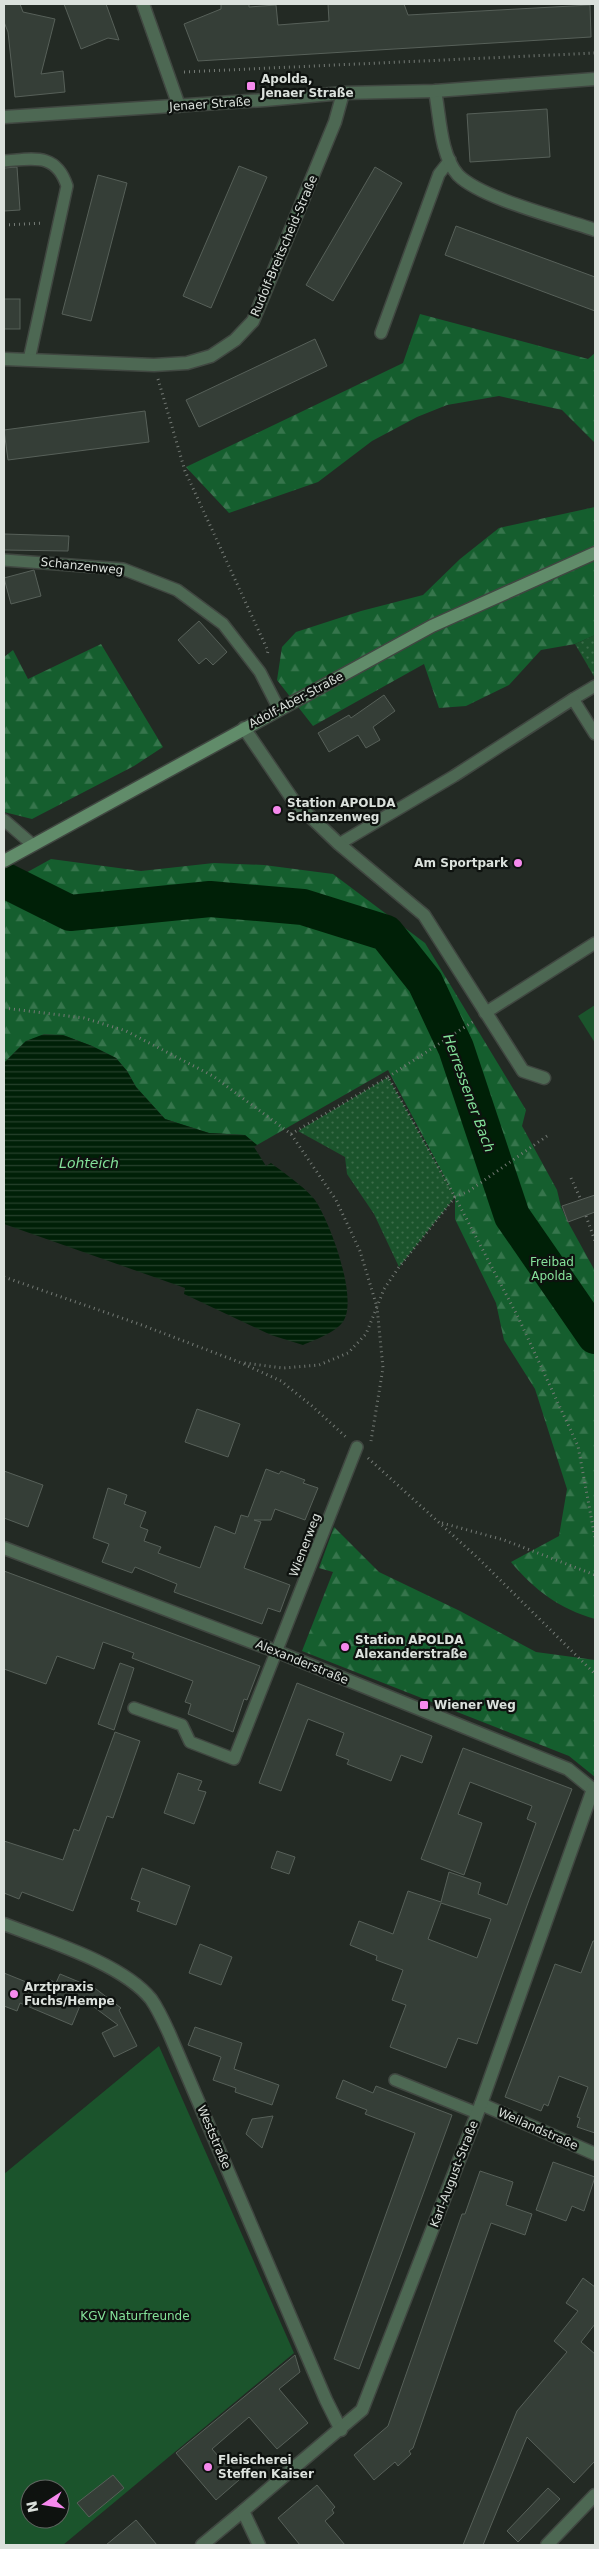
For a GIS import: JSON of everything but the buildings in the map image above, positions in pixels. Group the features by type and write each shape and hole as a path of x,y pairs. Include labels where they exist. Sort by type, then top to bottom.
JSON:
{"main road":[{"name":"Adolf-Aber-Straße","path":"4,861 432,626 595,553"}],"street":[{"path":"143,4 179,106"},
{"name":"Jenaer Straße","path":"4,117 179,106 343,92 435,91 595,79"},
{"path":"435,91 450,160 458,174 480,192 595,230"},
{"name":"Rudolf-Breitscheid-Straße","path":"4,359 154,365 188,362 211,356 235,340 253,320 335,122 343,92"},
{"path":"244,728 286,792 339,844 424,915 485,1014 523,1071 544,1078"},
{"name":"Alexanderstraße","path":"4,1548 278,1652 568,1769 594,1790"},
{"name":"Karl-August-Straße","path":"202,2545 341,2430 362,2410 479,2108 594,1790"},
{"name":"Weststraße","path":"4,1924 103,1964 131,1980 150,1999 169,2033 326,2400 341,2430"},
{"name":"Weilandstraße","path":"479,2108 595,2154"},
{"path":"547,2545 595,2495"},
{"path":"242,2511 259,2545"}],"lane":[{"path":"4,161 33,159 51,161 63,173 67,186 29,360"},
{"path":"381,333 438,174 450,160"},
{"name":"Schanzenweg","path":"4,560 60,562 124,569 176,590 224,624 260,672 279,709"},
{"path":"339,844 454,776 595,686"},
{"path":"573,699 595,734"},
{"path":"4,820 33,846"},
{"path":"485,1014 595,944"},
{"name":"Wienerweg","path":"134,1708 182,1725 190,1742 234,1759 278,1652 357,1447"},
{"path":"395,2080 479,2108"}],"path":[{"path":"168,72 595,53"},
{"path":"4,225 59,222"},
{"path":"154,365 185,471 268,651 260,672"},
{"path":"4,1008 84,1018 126,1031 213,1076 249,1105 291,1134 336,1200 360,1251 377,1308 382,1368 371,1441 357,1447"},
{"path":"291,1134 388,1077 457,1032"},
{"path":"388,1077 455,1197 518,1317 578,1446 595,1538"},
{"path":"239,1362 283,1368 319,1365 348,1353 366,1334 384,1289 398,1266 455,1197 469,1191 547,1136"},
{"path":"571,1178 581,1200"},
{"path":"586,1216 595,1242"},
{"path":"4,1278 139,1324 239,1362 281,1381 312,1406 441,1523 595,1674"},
{"path":"441,1523 504,1540 595,1575"}],"green space":[{"path":"420,314 588,359 595,353 595,443 562,410 499,396 447,405 417,417 372,441 318,482 229,513 186,467 403,363"},
{"path":"595,507 595,635 575,644 541,650 509,685 466,706 439,708 424,664 313,726 277,680 282,647 296,632 361,611 423,595 460,559 499,528"},
{"path":"595,635 595,678 575,644"},
{"path":"101,644 163,747 134,766 32,819 4,812 4,657 13,650 28,679"},
{"name":"Freibad Apolda","path":"51,859 141,871 214,863 264,865 333,874 425,943 526,1110 522,1126 557,1190 561,1207 568,1222 595,1271 595,1619 570,1610 548,1597 538,1590 511,1562 559,1536 567,1489 535,1389 504,1340 496,1303 455,1219 455,1197 388,1070 257,1145 245,1135 209,1133 165,1119 136,1087 127,1071 116,1058 63,1035 26,1041 4,1063 4,885"},
{"path":"595,1005 595,1043 578,1016"},
{"path":"388,1077 455,1197 399,1267 374,1214 347,1174 345,1157 298,1131"},
{"path":"334,1527 379,1572 460,1611 536,1652 595,1660 595,1777 569,1756 302,1651 333,1572 319,1568"},
{"name":"KGV Naturfreunde","path":"159,2046 294,2353 63,2545 4,2545 4,2174"}],"water":[{"name":"Lohteich","path":"44,1034 63,1035 116,1058 127,1071 136,1087 165,1119 209,1133 245,1135 257,1145 254,1147 266,1166 271,1163 311,1195 328,1224 340,1258 347,1292 347,1307 342,1323 327,1334 303,1345 271,1335 184,1294 185,1288 4,1224 4,1063 26,1041"}],"waterway":[{"name":"Herressener Bach","path":"4,880 70,913 210,899 303,907 386,933 425,982 456,1048 512,1216 595,1336"}],"place":[{"name":"Apolda, Jenaer Straße","path":"251,86"},
{"name":"Station APOLDA Schanzenweg","path":"277,810"},
{"name":"Am Sportpark","path":"518,863"},
{"name":"Station APOLDA Alexanderstraße","path":"345,1647"},
{"name":"Wiener Weg","path":"424,1705"},
{"name":"Arztpraxis Fuchs/Hempe","path":"14,1994"},
{"name":"Fleischerei Steffen Kaiser","path":"208,2467"}]}
